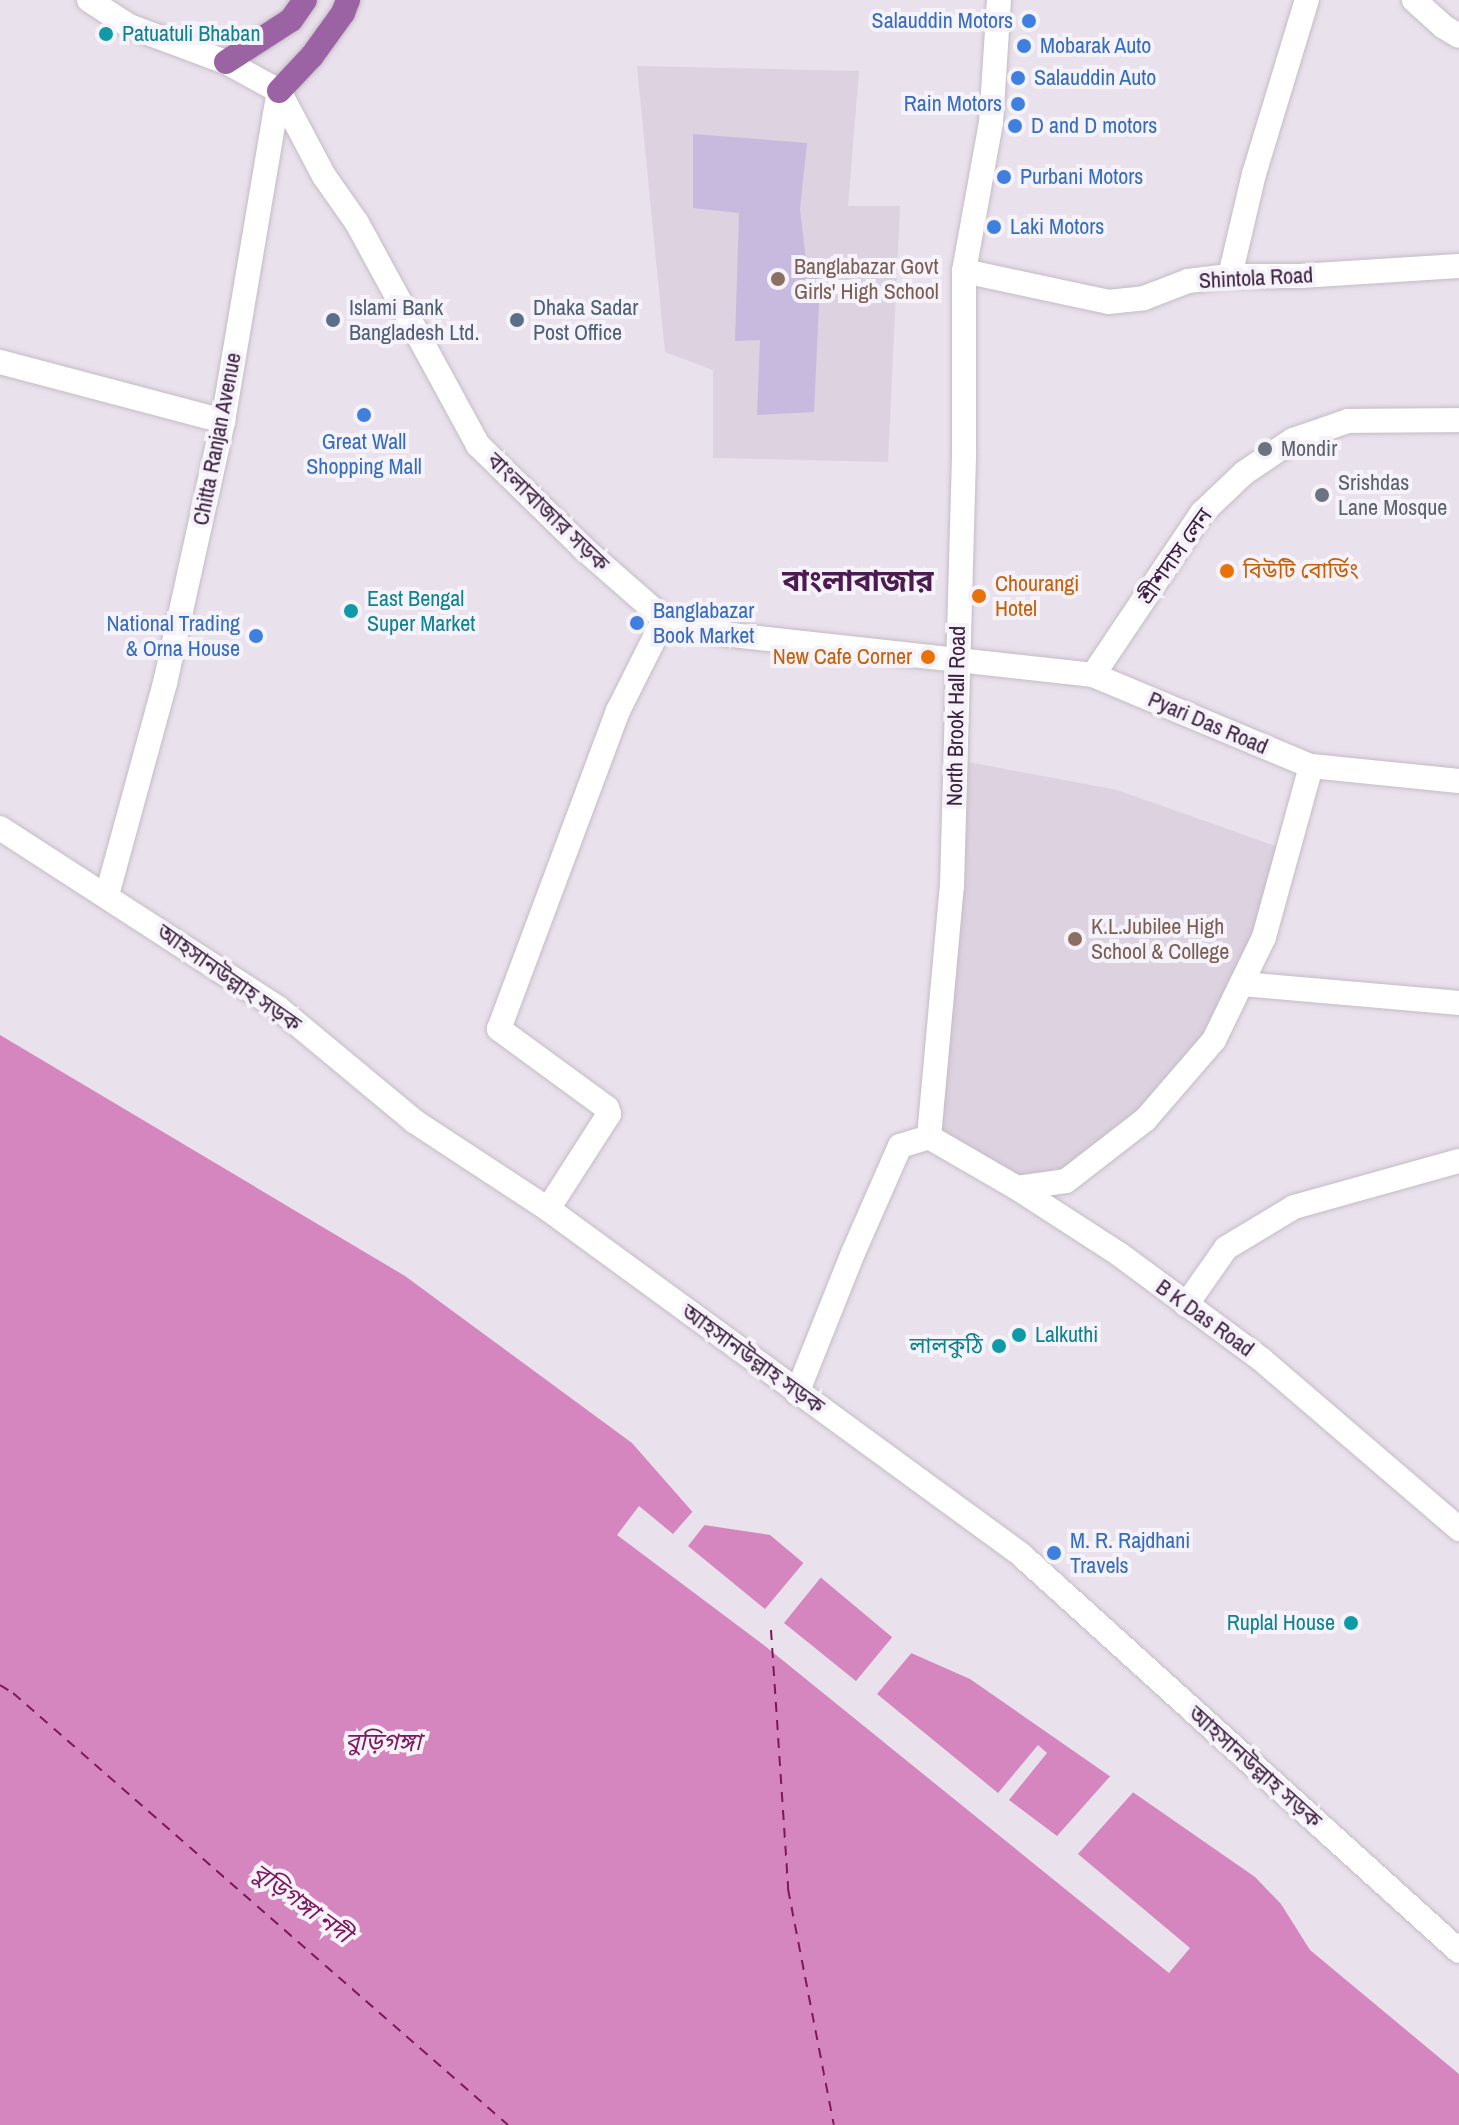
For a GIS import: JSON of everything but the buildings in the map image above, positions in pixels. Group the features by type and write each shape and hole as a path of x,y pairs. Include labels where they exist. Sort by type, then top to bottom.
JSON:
{"main road":[{"path":"226,62 291,20 305,0"},
{"path":"279,91 312,56 343,13 348,0"}],"street":[{"path":"89,0 129,26 226,62 279,91"},
{"name":"North Brook Hall Road","path":"929,1137 952,886 964,271 991,123 999,0"},
{"path":"1230,276 1254,174 1307,0"},
{"path":"1414,0 1459,36"},
{"name":"Chitta Ranjan Avenue","path":"107,895 165,683 223,421 279,91"},
{"name":"বাংলাবাজার সড়ক","path":"279,91 324,176 357,223 478,445 583,548 664,619 731,635 957,659"},
{"name":"Shintola Road","path":"964,271 1108,302 1144,298 1188,281 1230,276 1300,276 1459,266"},
{"path":"0,362 223,421"},
{"name":"শ্রীশদাস লেন","path":"1093,675 1202,513 1244,473 1293,440 1348,421 1459,420"},
{"path":"548,1209 609,1114 607,1108 499,1029 618,711 664,619"},
{"name":"Pyari Das Road","path":"957,659 1093,675 1311,766 1459,781"},
{"path":"1017,1188 1066,1181 1145,1120 1214,1040 1264,937 1311,766"},
{"name":"আহসানউল্লাহ সড়ক","path":"0,828 278,1008 414,1121 548,1209 1019,1553 1459,1951"},
{"path":"1243,984 1459,1003"},
{"path":"797,1393 900,1146 929,1137"},
{"name":"B K Das Road","path":"929,1137 1017,1188 1262,1360 1459,1529"},
{"path":"1186,1305 1226,1248 1294,1207 1459,1161"}],"shaded area":[{"name":"Banglabazar Govt Girls' High School","path":"637,66 859,71 848,206 900,206 888,462 713,458 713,370 665,352"},
{"path":"693,134 807,143 800,209 806,260 821,260 814,412 757,415 760,340 735,341 739,213 693,208"},
{"name":"K.L.Jubilee High School & College","path":"968,762 1117,790 1281,848 1243,984 1214,1040 1066,1181 1017,1188 929,1137"}],"water":[{"name":"বুড়িগঙ্গা","path":"0,1035 405,1276 632,1443 704,1525 770,1535 911,1653 970,1679 1255,1877 1281,1904 1310,1950 1459,2074 1459,2125 0,2125"}],"pier":[{"path":"639,1506 673,1534 694,1510 707,1522 688,1546 765,1609 805,1561 822,1576 784,1623 856,1681 894,1635 914,1650 877,1694 998,1793 1038,1745 1047,1753 1009,1800 1057,1836 1113,1773 1136,1789 1078,1854 1190,1948 1169,1973 765,1646 617,1535"}],"ferry route":[{"path":"771,1630 788,1889 834,2125"},
{"path":"0,1685 13,1693 508,2125"}],"place":[{"name":"Salauddin Motors","path":"1029,21"},
{"name":"Patuatuli Bhaban","path":"106,34"},
{"name":"Mobarak Auto","path":"1024,46"},
{"name":"Salauddin Auto","path":"1018,78"},
{"name":"Rain Motors","path":"1018,104"},
{"name":"D and D motors","path":"1015,126"},
{"name":"Purbani Motors","path":"1004,177"},
{"name":"Laki Motors","path":"994,227"},
{"name":"Banglabazar Govt Girls' High School","path":"778,279"},
{"name":"Islami Bank Bangladesh Ltd.","path":"333,320"},
{"name":"Dhaka Sadar Post Office","path":"517,320"},
{"name":"Great Wall Shopping Mall","path":"364,415"},
{"name":"Mondir","path":"1265,449"},
{"name":"Srishdas Lane Mosque","path":"1322,495"},
{"name":"বিউটি বোর্ডিং","path":"1227,571"},
{"name":"Chourangi Hotel","path":"979,596"},
{"name":"East Bengal Super Market","path":"351,611"},
{"name":"Banglabazar Book Market","path":"637,623"},
{"name":"National Trading & Orna House","path":"256,636"},
{"name":"New Cafe Corner","path":"928,657"},
{"name":"K.L.Jubilee High School & College","path":"1075,939"},
{"name":"Lalkuthi","path":"1019,1335"},
{"name":"লালকুঠি","path":"999,1346"},
{"name":"M. R. Rajdhani Travels","path":"1054,1553"},
{"name":"Ruplal House","path":"1351,1623"}],"district":[{"name":"বাংলাবাজার","path":"858,580"}],"water label":[{"name":"বুড়িগঙ্গা নদী","path":"302,1903"}]}
